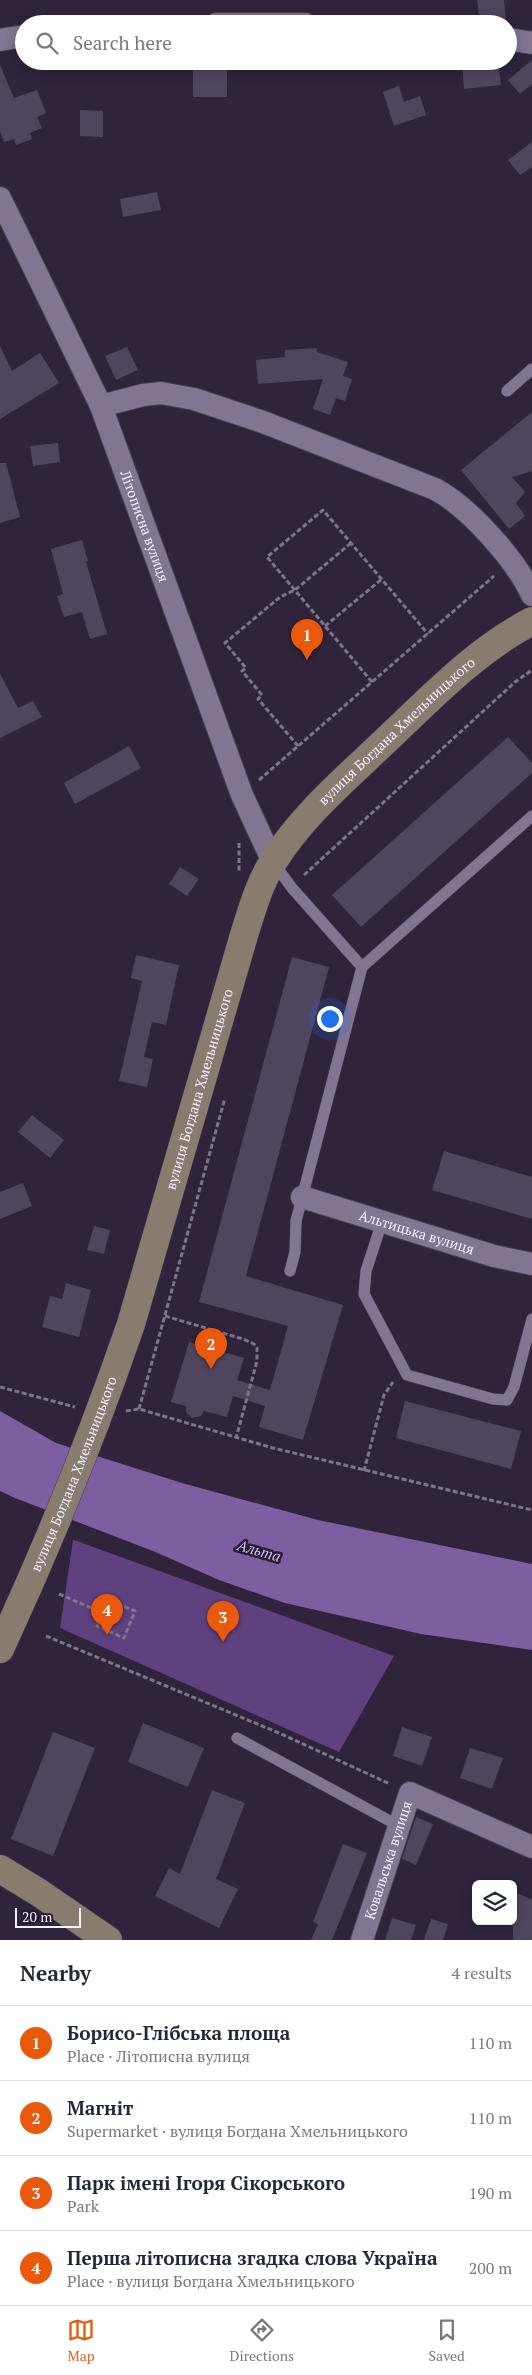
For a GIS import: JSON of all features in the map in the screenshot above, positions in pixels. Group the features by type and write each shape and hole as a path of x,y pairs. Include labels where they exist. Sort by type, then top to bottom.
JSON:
{"main road":[{"name":"вулиця Богдана Хмельницького","path":"0,1649 46,1547 88,1419 131,1324 244,935 255,902 273,862 290,838 334,789 462,668 488,647 532,621"},
{"path":"0,1869 38,1892 103,1939"}],"street":[{"path":"0,40 15,38"},
{"path":"517,40 532,43"},
{"name":"Літописна вулиця","path":"0,198 102,406 242,795 273,862"},
{"path":"102,406 143,395 161,393 194,399 263,422 435,489 455,501 486,531 525,579 532,595"},
{"name":"Альтицька вулиця","path":"302,1197 494,1256 532,1264"},
{"name":"Ковальська вулиця","path":"362,1940 410,1793 532,1847"}],"lane":[{"path":"507,391 532,369"},
{"path":"290,1271 295,1252 296,1221 362,967 532,816"},
{"path":"273,862 292,888 362,967"},
{"path":"382,1222 366,1271 364,1294 407,1375 493,1399 507,1400 514,1387 532,1320"},
{"path":"238,1738 399,1826"}],"path":[{"path":"372,682 267,557 323,510 428,634"},
{"path":"298,746 258,699 262,695 242,671 246,668 225,643 280,597 294,590 351,543"},
{"path":"325,626 382,579"},
{"path":"292,888 324,855 515,682 532,670"},
{"path":"226,1094 139,1408 236,1438 364,1471 532,1510"},
{"path":"165,1316 243,1339 254,1344 257,1348 257,1361 236,1438"},
{"path":"364,1471 387,1389 395,1380 407,1375"},
{"path":"0,1387 88,1419"},
{"path":"58,1594 103,1613"},
{"path":"108,1600 135,1611 124,1638 97,1626 103,1613 108,1600"},
{"path":"46,1636 262,1726 410,1793"}],"shaded area":[{"path":"73,1540 394,1656 339,1752 60,1628"}],"water":[{"name":"Альта","path":"0,1411 56,1443 182,1483 318,1520 532,1564 532,1650 421,1634 285,1603 219,1580 153,1551 15,1498 0,1491"}],"building":[{"path":"477,0 504,0 505,15 479,15"},
{"path":"532,60 532,84 520,94 508,80"},
{"path":"0,65 14,98 37,90 46,113 37,117 42,128 30,133 32,139 16,145 14,139 4,142 0,131"},
{"path":"193,70 227,70 227,97 193,97"},
{"path":"463,70 499,70 501,85 464,89"},
{"path":"399,86 404,102 420,96 426,115 394,126 383,92"},
{"path":"80,110 103,111 103,137 80,136"},
{"path":"532,142 532,167 520,175 508,160"},
{"path":"157,192 161,210 123,217 120,199"},
{"path":"0,346 12,371 40,353 59,383 0,419"},
{"path":"127,347 138,370 116,380 105,356"},
{"path":"317,348 317,352 348,362 343,376 352,379 345,401 336,398 330,415 313,409 323,379 258,384 256,360 285,357 285,350"},
{"path":"532,412 532,471 512,477 525,492 516,503 525,516 509,529 461,470"},
{"path":"58,443 60,462 33,466 30,446"},
{"path":"0,463 6,463 20,517 0,523"},
{"path":"82,540 88,561 86,562 107,634 90,639 82,612 64,617 57,596 63,594 51,549"},
{"path":"0,674 18,708 33,701 42,717 0,738"},
{"path":"508,737 532,763 532,773 361,927 332,895"},
{"path":"129,746 141,768 75,804 64,783"},
{"path":"180,867 199,879 187,896 169,884"},
{"path":"136,955 179,965 166,1025 152,1022 144,1057 153,1059 147,1087 119,1081 142,981 131,978"},
{"path":"292,957 329,967 246,1276 343,1305 303,1440 259,1427 265,1406 233,1396 227,1417 204,1411 201,1416 192,1418 186,1412 186,1406 171,1402 189,1342 244,1358 237,1380 270,1390 288,1326 199,1302"},
{"path":"32,1115 64,1140 50,1158 18,1132"},
{"path":"444,1151 532,1177 532,1219 432,1190"},
{"path":"23,1183 32,1206 0,1219 0,1192"},
{"path":"94,1226 110,1230 104,1254 87,1250"},
{"path":"66,1283 91,1290 79,1337 42,1327 50,1296 62,1299"},
{"path":"405,1401 521,1431 511,1469 396,1438"},
{"path":"143,1723 204,1748 188,1787 128,1762"},
{"path":"402,1727 432,1737 422,1766 393,1756"},
{"path":"53,1732 95,1748 53,1856 11,1839"},
{"path":"470,1748 503,1758 492,1789 460,1778"},
{"path":"212,1790 245,1803 216,1879 238,1889 219,1928 155,1896 169,1868 180,1874"},
{"path":"416,1817 433,1824 416,1865 402,1859"},
{"path":"343,1844 367,1853 332,1940 311,1940 318,1924 313,1922"},
{"path":"517,1893 532,1900 532,1940 513,1940 513,1925 517,1925"},
{"path":"392,1918 416,1925 411,1940 385,1940"},
{"path":"431,1919 448,1924 443,1940 424,1940"}],"place":[{"name":"Борисо-Глібська площа","path":"307,660"},
{"name":"Магніт","path":"211,1369"},
{"name":"Перша літописна згадка слова Україна","path":"107,1635"},
{"name":"Парк імені Ігоря Сікорського","path":"223,1642"}]}
